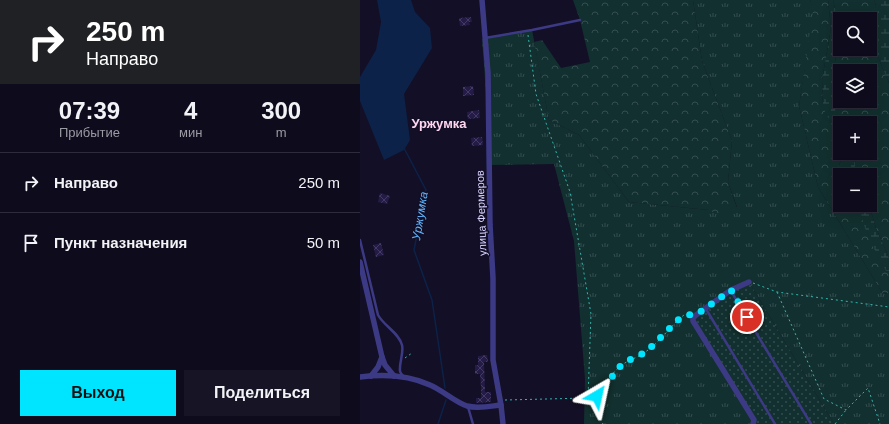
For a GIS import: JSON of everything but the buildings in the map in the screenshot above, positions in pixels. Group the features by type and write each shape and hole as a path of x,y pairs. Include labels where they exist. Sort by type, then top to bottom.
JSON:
{"street":[{"name":"улица Фермеров","path":"482,0 488,73 490,225 493,278 493,360 501,403 503,424"},
{"path":"360,262 363,287 382,358 385,365 394,376"},
{"path":"749,282 731,290 696,315 693,318 693,321 754,420 753,424"},
{"path":"371,376 378,367 382,358"},
{"path":"360,377 394,376 416,380 431,385 467,406 484,407 501,403"}],"lane":[{"path":"485,38 580,20"},
{"path":"360,240 378,315 385,325 400,338 403,348 400,371 403,377"},
{"path":"731,290 811,424"},
{"path":"706,309 775,424"},
{"path":"467,406 473,424"}],"path":[{"path":"527,31 536,94 570,192 591,314 588,398 603,424"},
{"path":"749,282 777,292 889,307"},
{"path":"777,292 824,399 846,410"},
{"path":"501,403 588,398 597,396 601,393 618,368 627,361 646,352 684,315 696,315"},
{"path":"402,361 412,353"},
{"path":"835,424 846,410 868,388 880,424"}],"green space":[{"path":"573,0 693,0 702,61 732,141 728,182 737,208 720,216 709,210 629,202 579,135 549,120 534,42 542,40 561,68 590,62 580,20"},
{"path":"693,0 810,0 814,11 799,106 818,187 883,294 889,293 889,424 834,424 749,282 753,424 584,424 585,379 574,241 554,164 488,165 486,92 482,39 532,30 549,120 579,135 629,202 709,210 737,207 728,182 732,141 702,61"},
{"path":"810,0 828,0 831,28 822,80 823,106 833,127 833,160 841,160 838,168 833,168 833,212 818,187 799,106 813,11"},
{"path":"828,0 833,0 836,12 833,12 833,56 836,56 835,64 833,64 833,108 838,116 833,116 833,128 823,107 822,80 831,28"},
{"path":"833,0 874,0 876,5 876,12 836,12"},
{"path":"874,0 889,0 889,83 877,54 876,5"},
{"path":"877,54 889,83 889,258 876,228 871,212 877,212 877,168 855,168 856,160 877,160 877,116 838,116 834,108 877,108 877,64 835,64 836,56 877,56"},
{"path":"841,160 856,160 855,168 838,168"},
{"path":"833,212 861,212 886,271 889,271 889,293 883,294"},
{"path":"861,212 871,212 876,228 889,258 889,271 886,271 866,231"},
{"path":"749,282 834,424 753,424 693,318"}],"water":[{"path":"377,0 411,0 415,12 430,28 432,48 404,94 410,140 404,150 384,160 360,101 360,77 376,50 381,22"}],"waterway":[{"name":"Уржумка","path":"404,148 426,190 414,250 432,300 445,388"},
{"name":"Уржумка","path":"438,424 446,400"}],"district":[{"name":"Уржумка","path":"439,123"}],"route":[{"path":"597,396 601,393 610,377 618,368 627,361 646,352 684,315 696,315 731,290 747,317"}]}
